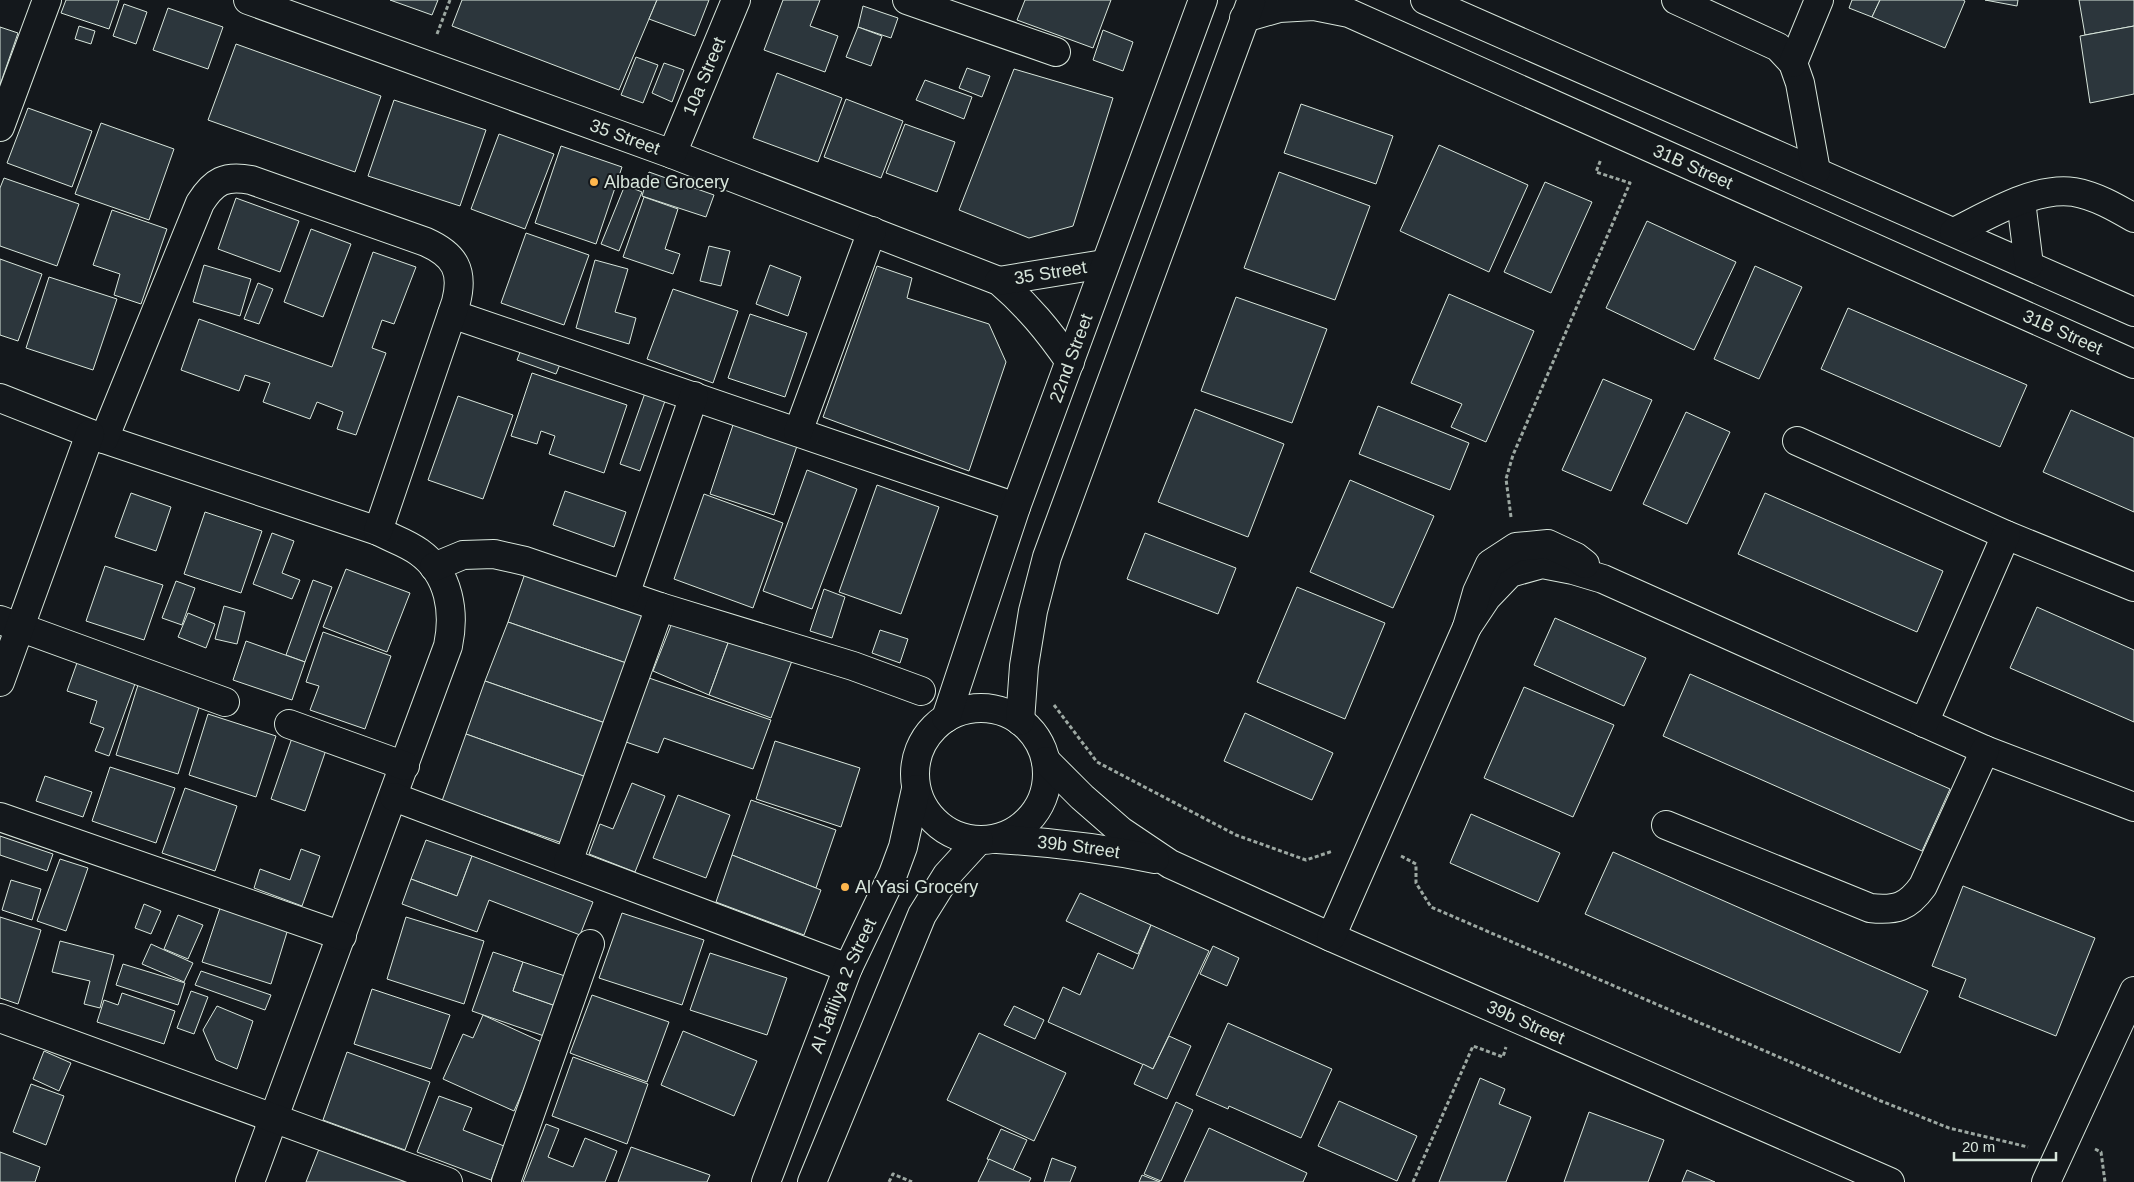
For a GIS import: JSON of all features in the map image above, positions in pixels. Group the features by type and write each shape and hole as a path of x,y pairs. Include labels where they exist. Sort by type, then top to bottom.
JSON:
{"street":[{"path":"0,127 48,0"},
{"name":"35 Street","path":"248,0 672,154 999,281 1032,311 1050,332 1070,362"},
{"name":"10a Street","path":"672,154 736,0"},
{"path":"907,0 1056,52"},
{"name":"22nd Street","path":"946,718 1016,507 1104,264 1203,0"},
{"path":"1425,0 2134,312"},
{"path":"1676,0 1778,47 1793,63 1800,84 1816,171"},
{"path":"1793,63 1819,0"},
{"name":"31B Street","path":"1248,9 1314,6 1349,13 2134,364"},
{"path":"1020,721 1024,666 1033,611 1047,557 1248,9"},
{"path":"0,682 10,624 97,436 200,203 208,189 221,180 236,177 251,180 440,248 452,258 458,272 460,288 378,531"},
{"path":"1954,232 2021,201 2046,193 2072,192 2098,198 2134,218"},
{"path":"2021,201 2029,265"},
{"path":"798,432 872,231"},
{"name":"35 Street","path":"999,281 1104,264"},
{"path":"452,314 1016,507"},
{"path":"625,594 694,396"},
{"path":"0,398 97,436 378,531 420,552 434,567 445,585 450,605 452,626 448,646 394,797 250,1182"},
{"path":"1797,441 2006,535 2134,587"},
{"path":"1924,722 2006,535"},
{"path":"1331,937 1467,627 1477,592 1490,564 1516,547 1548,544 1576,556 1603,579"},
{"path":"434,567 463,555 494,554 525,561 660,607 853,666 920,691"},
{"path":"1467,627 1487,597 1510,573 1542,564 1573,570 1603,579 1985,750 2130,808"},
{"path":"568,862 660,607"},
{"path":"10,624 225,702"},
{"path":"984,708 1004,712 1020,721 1037,739 1046,761 1047,778 1044,795 1036,810 1025,823 1011,833 987,840 958,836 939,826 925,810 916,789 914,769 920,749 929,732 946,718 964,710 984,708"},
{"path":"289,724 405,766"},
{"path":"1666,824 1870,908 1886,910 1901,907 1914,898 1923,886 1985,750"},
{"name":"39b Street","path":"1046,761 1082,797 1122,831 1164,860 1331,937 1890,1182"},
{"name":"Al Jafiliya 2 Street","path":"766,1182 848,968 893,874 903,847 916,789"},
{"path":"394,797 848,968"},
{"path":"0,817 342,936"},
{"path":"813,1182 922,915 947,875 987,840"},
{"name":"39b Street","path":"987,840 1051,842 1164,860"},
{"path":"506,1182 590,944"},
{"path":"2046,1182 2134,991"},
{"path":"0,1018 448,1182"}],"path":[{"path":"425,65 450,0"},
{"path":"1516,547 1506,479 1513,455 1630,183 1596,172 1612,130"},
{"path":"1024,666 1097,762 1236,835 1306,860 1331,852 1353,834 1416,864 1416,883 1431,907 1880,1101 1949,1128 2032,1149 2068,1134 2101,1152 2105,1182"},
{"path":"1413,1182 1473,1046 1503,1057 1517,1018"},
{"path":"889,1182 893,1174 912,1182"}],"building":[{"path":"66,0 119,0 109,29 61,13"},
{"path":"390,0 438,0 432,15"},
{"path":"462,0 657,0 619,90 452,26"},
{"path":"657,0 709,0 695,36 649,19"},
{"path":"783,0 820,0 810,26 838,36 825,72 764,50"},
{"path":"1025,0 1111,0 1093,48 1017,20"},
{"path":"1852,0 1880,0 1872,17 1849,8"},
{"path":"1880,0 1965,1 1945,48 1872,17"},
{"path":"1985,0 2018,0 2017,6"},
{"path":"2079,0 2134,0 2134,26 2085,35"},
{"path":"124,4 147,12 136,44 113,36"},
{"path":"863,6 898,18 891,38 858,27"},
{"path":"168,8 223,27 208,69 153,50"},
{"path":"79,26 95,31 91,44 75,39"},
{"path":"2134,26 2134,94 2090,103 2080,36"},
{"path":"0,27 18,33 0,85"},
{"path":"858,27 882,36 871,66 846,57"},
{"path":"1103,30 1133,42 1123,71 1093,60"},
{"path":"236,44 381,96 355,172 208,120"},
{"path":"636,57 658,65 643,103 621,95"},
{"path":"664,63 684,70 672,102 652,93"},
{"path":"967,68 990,76 982,97 959,88"},
{"path":"1014,69 1113,98 1073,226 1029,238 959,210"},
{"path":"777,73 842,98 818,162 753,138"},
{"path":"925,80 972,97 964,119 916,100"},
{"path":"846,99 903,121 881,178 824,157"},
{"path":"394,100 486,130 460,206 368,176"},
{"path":"1301,104 1393,136 1376,184 1284,153"},
{"path":"28,108 92,131 72,187 7,163"},
{"path":"101,123 174,149 149,220 75,194"},
{"path":"905,124 955,142 937,192 886,173"},
{"path":"499,134 554,154 525,229 471,209"},
{"path":"1439,145 1528,185 1489,272 1400,231"},
{"path":"561,146 622,167 596,244 535,223"},
{"path":"649,172 714,195 706,217 642,196"},
{"path":"1279,172 1370,206 1335,300 1244,268"},
{"path":"4,178 79,204 57,266 0,246 0,188"},
{"path":"1545,182 1592,202 1551,293 1504,272"},
{"path":"625,185 642,192 619,251 601,244"},
{"path":"644,197 678,209 665,249 680,254 673,274 623,257"},
{"path":"236,198 299,221 280,272 218,249"},
{"path":"112,210 167,229 141,304 114,295 120,274 93,265"},
{"path":"1647,221 1736,262 1694,350 1606,308"},
{"path":"311,229 351,244 323,317 284,302"},
{"path":"526,233 589,255 564,325 501,303"},
{"path":"709,246 730,251 721,286 700,281"},
{"path":"373,252 416,267 394,324 382,320 372,348 386,353 356,435 337,429 343,412 317,402 310,419 263,402 270,383 245,375 239,391 181,370 199,319 332,367"},
{"path":"0,259 42,274 18,341 0,335"},
{"path":"595,260 628,269 615,312 636,318 629,344 576,328"},
{"path":"204,265 251,279 240,316 193,302"},
{"path":"770,265 801,277 788,316 756,304"},
{"path":"877,266 912,278 907,298 989,324 1006,362 969,471 823,417"},
{"path":"1755,266 1802,287 1759,379 1714,359"},
{"path":"49,277 117,299 93,370 26,348"},
{"path":"258,283 273,289 259,324 244,319"},
{"path":"673,289 738,311 713,383 647,359"},
{"path":"1449,294 1534,331 1486,442 1451,427 1462,404 1411,383"},
{"path":"1236,297 1327,329 1292,423 1201,391"},
{"path":"1848,308 2027,385 2000,447 1821,369"},
{"path":"750,314 807,333 785,397 728,378"},
{"path":"524,342 563,357 556,374 517,360"},
{"path":"532,373 627,405 604,473 549,454 555,436 541,431 537,444 511,436"},
{"path":"1603,379 1652,400 1611,491 1562,470"},
{"path":"645,393 665,401 640,471 620,464"},
{"path":"458,396 513,415 483,499 428,480"},
{"path":"1378,406 1469,443 1450,490 1359,454"},
{"path":"1195,409 1284,444 1248,537 1158,502"},
{"path":"2071,410 2134,438 2134,512 2043,472"},
{"path":"1686,412 1730,432 1687,524 1643,504"},
{"path":"736,416 800,437 774,515 710,494"},
{"path":"807,470 857,489 812,609 763,591"},
{"path":"1350,480 1434,516 1393,608 1310,572"},
{"path":"877,485 939,507 901,614 839,592"},
{"path":"565,491 626,512 614,547 553,525"},
{"path":"131,493 171,507 156,551 115,537"},
{"path":"1765,493 1943,571 1917,632 1738,554"},
{"path":"704,494 783,523 753,608 674,579"},
{"path":"205,512 262,531 241,593 184,574"},
{"path":"272,533 294,541 282,573 300,580 292,599 253,584"},
{"path":"1145,533 1236,568 1218,614 1127,579"},
{"path":"528,565 652,609 632,665 508,622"},
{"path":"105,566 163,585 144,640 86,621"},
{"path":"346,569 410,593 387,652 323,627"},
{"path":"313,580 332,587 305,662 286,655"},
{"path":"176,581 195,588 182,625 162,618"},
{"path":"1297,587 1385,623 1345,719 1257,682"},
{"path":"824,589 845,597 832,638 810,631"},
{"path":"224,606 245,612 237,644 215,639"},
{"path":"2037,607 2134,650 2134,722 2010,668"},
{"path":"188,613 215,624 206,648 178,637"},
{"path":"674,618 731,635 709,695 653,671"},
{"path":"1555,618 1646,658 1624,706 1534,665"},
{"path":"508,622 632,665 608,724 485,681"},
{"path":"880,630 908,639 900,663 872,653"},
{"path":"323,632 391,656 365,729 310,710 319,686 306,682"},
{"path":"731,635 793,658 771,718 709,695"},
{"path":"246,641 305,662 292,700 233,680"},
{"path":"78,660 136,681 109,756 95,751 104,728 90,723 97,701 67,691"},
{"path":"1690,674 1950,789 1922,851 1663,736"},
{"path":"649,678 771,720 753,769 664,738 658,753 626,742"},
{"path":"485,681 608,724 589,778 466,734"},
{"path":"138,685 200,704 178,774 116,755"},
{"path":"1524,687 1614,725 1573,817 1484,778"},
{"path":"1245,713 1333,753 1312,800 1224,761"},
{"path":"208,714 276,736 256,797 189,775"},
{"path":"466,734 589,778 565,844 442,801"},
{"path":"293,735 327,747 305,811 271,799"},
{"path":"775,741 860,768 841,827 756,799"},
{"path":"110,767 175,788 156,843 92,821"},
{"path":"45,776 92,792 83,817 36,801"},
{"path":"632,783 665,796 635,872 589,854 600,824 613,829"},
{"path":"185,788 237,806 215,871 162,853"},
{"path":"678,795 730,815 706,878 653,858"},
{"path":"751,800 836,830 816,888 732,855"},
{"path":"1471,814 1560,853 1538,902 1450,863"},
{"path":"0,836 53,854 47,871 0,855"},
{"path":"426,840 472,856 457,896 411,879"},
{"path":"301,849 320,856 302,906 254,888 260,869 290,880"},
{"path":"1613,852 1928,991 1900,1053 1585,914"},
{"path":"732,855 821,890 804,935 716,902"},
{"path":"472,856 593,902 580,935 489,900 477,932 402,904 411,879 457,896"},
{"path":"60,859 88,868 66,931 37,921"},
{"path":"11,880 41,889 32,920 2,910"},
{"path":"1963,886 2095,938 2056,1036 1959,997 1966,979 1932,966"},
{"path":"1080,893 1151,925 1138,954 1066,921"},
{"path":"144,904 161,911 151,934 135,928"},
{"path":"220,908 288,929 271,984 202,962"},
{"path":"622,913 704,940 682,1005 599,978"},
{"path":"178,915 203,925 188,959 164,949"},
{"path":"0,917 41,930 18,1004 0,998"},
{"path":"406,917 484,941 464,1004 387,979"},
{"path":"1151,925 1209,951 1153,1069 1048,1022 1063,987 1080,995 1098,953 1133,969"},
{"path":"60,941 114,955 100,1008 84,1004 90,981 52,972"},
{"path":"151,944 193,963 184,982 142,964"},
{"path":"1213,946 1239,958 1227,986 1200,974"},
{"path":"493,952 523,962 513,991 556,1006 544,1036 472,1011"},
{"path":"710,953 787,978 767,1035 690,1010"},
{"path":"523,962 565,976 556,1006 513,991"},
{"path":"123,964 185,983 178,1005 116,985"},
{"path":"201,971 271,995 265,1010 195,985"},
{"path":"372,989 450,1015 431,1069 354,1044"},
{"path":"191,991 208,997 194,1034 177,1028"},
{"path":"122,993 175,1011 164,1044 97,1022 104,1000 118,1005"},
{"path":"592,995 669,1022 647,1082 570,1053"},
{"path":"217,1006 253,1021 237,1069 216,1060 203,1030"},
{"path":"1014,1006 1044,1020 1035,1039 1004,1025"},
{"path":"483,1015 544,1043 514,1111 443,1079 463,1034 473,1038"},
{"path":"1228,1023 1332,1069 1301,1138 1229,1106 1228,1109 1196,1095"},
{"path":"683,1031 757,1061 734,1116 661,1085"},
{"path":"979,1033 1066,1073 1034,1141 947,1100"},
{"path":"1169,1036 1191,1046 1167,1099 1134,1084 1143,1064 1153,1069"},
{"path":"44,1051 71,1063 59,1091 33,1079"},
{"path":"347,1052 430,1082 405,1150 323,1120"},
{"path":"573,1057 648,1084 627,1144 552,1116"},
{"path":"1480,1078 1505,1089 1499,1104 1531,1117 1506,1182 1439,1182"},
{"path":"31,1084 64,1096 46,1145 13,1132"},
{"path":"439,1096 472,1108 463,1130 504,1146 491,1180 417,1152"},
{"path":"1339,1101 1417,1136 1397,1181 1318,1146"},
{"path":"1176,1102 1193,1110 1161,1181 1144,1174"},
{"path":"1589,1112 1664,1140 1648,1182 1564,1182"},
{"path":"546,1124 559,1129 548,1157 573,1167 585,1138 617,1151 605,1182 523,1182"},
{"path":"1209,1128 1307,1173 1303,1182 1184,1182"},
{"path":"1001,1129 1027,1140 1013,1170 987,1159"},
{"path":"631,1147 710,1175 707,1182 618,1182"},
{"path":"319,1149 404,1180 403,1182 306,1182"},
{"path":"0,1152 40,1167 35,1182 0,1182"},
{"path":"1052,1158 1076,1167 1070,1182 1044,1182"},
{"path":"989,1159 1031,1178 1029,1182 978,1182"},
{"path":"1687,1170 1715,1182 1682,1182"},
{"path":"1142,1175 1160,1182 1139,1182"}],"place":[{"name":"Albade Grocery","path":"594,182"},
{"name":"Al Yasi Grocery","path":"845,887"}]}
